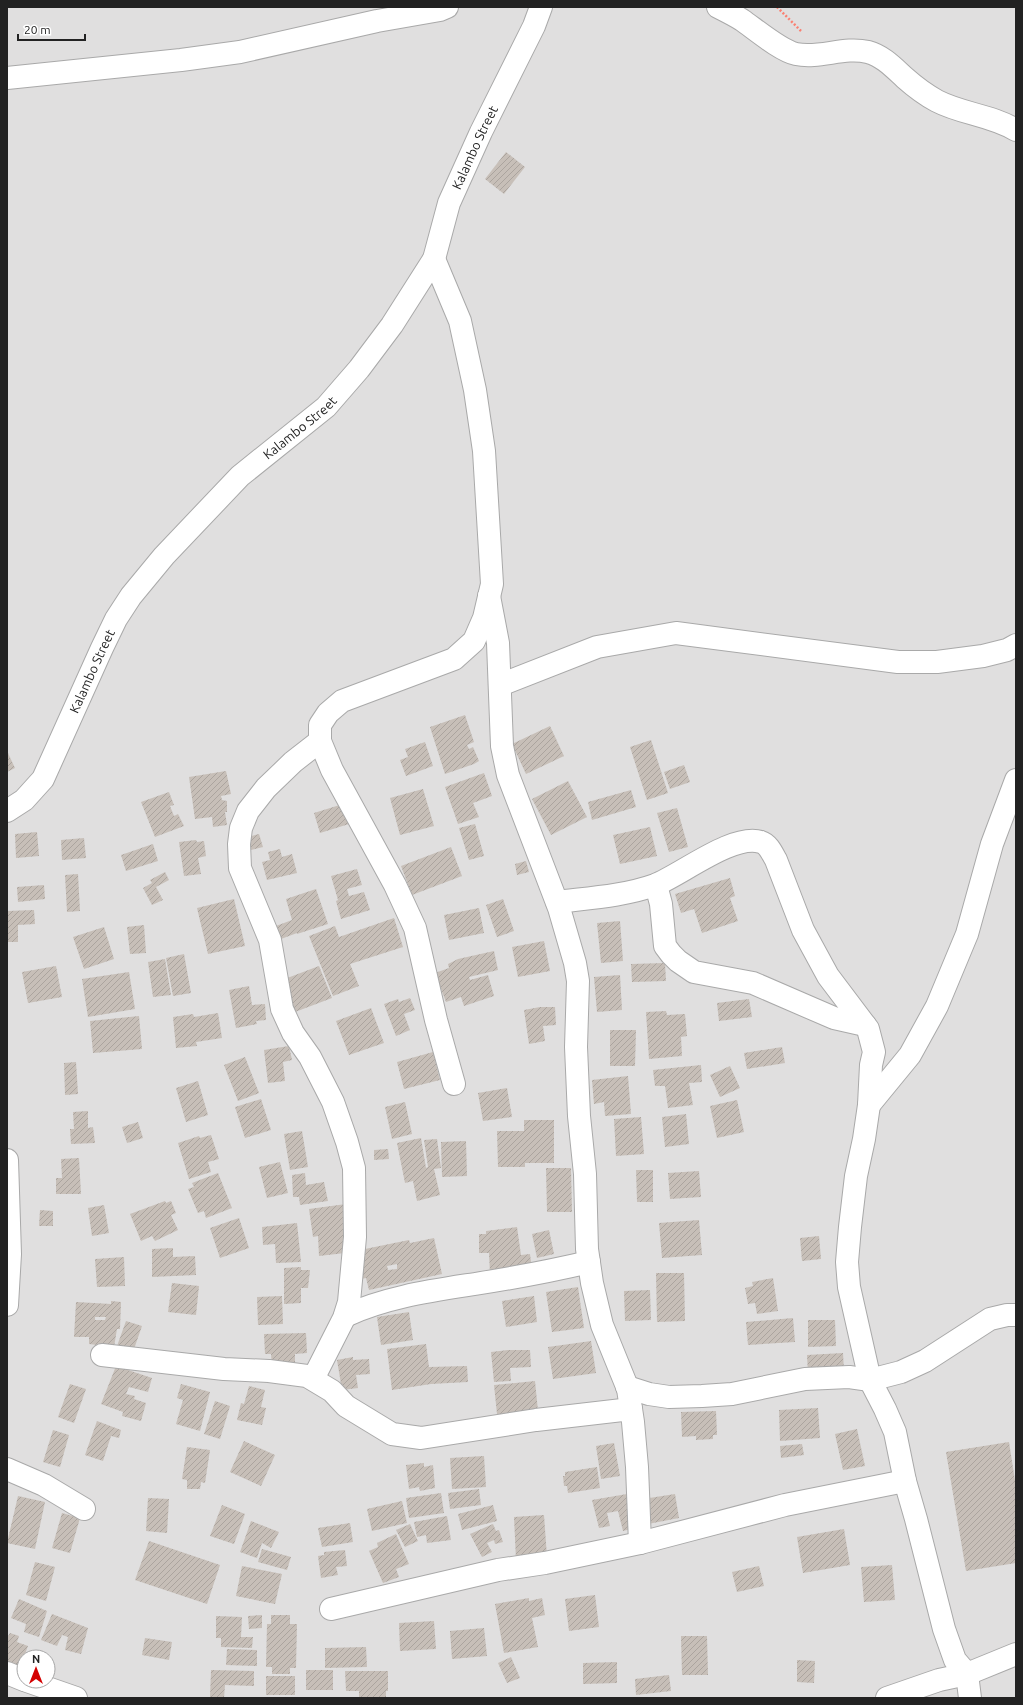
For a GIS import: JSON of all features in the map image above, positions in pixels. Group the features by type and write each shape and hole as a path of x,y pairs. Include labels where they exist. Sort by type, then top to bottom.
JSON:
{"street":[{"path":"7,78 181,60 240,52 315,34 440,10 447,7"},
{"name":"Kalambo Street","path":"7,811 24,800 43,779 102,648 116,619 131,596 164,556 240,476 326,407 359,369 392,325 434,258 450,203 481,132 534,26 541,7"},
{"path":"718,7 740,19 775,43 795,54 811,54 846,50 869,52 890,64 906,79 936,100 955,110 994,119 1016,130"},
{"path":"434,258 460,321 475,390 484,451 492,584 484,618 474,641 454,658 342,700 328,713 320,725 320,741 332,770 395,885 415,928 436,1020 454,1084"},
{"path":"489,596 498,643 502,746 508,774 557,902 568,937 578,981 576,1047 579,1116 585,1174 585,1207 589,1262 592,1284 602,1325 627,1387 631,1409 637,1468 640,1543"},
{"path":"500,685 597,647 676,632 898,662 937,662 983,656 1007,650 1016,645"},
{"path":"313,1379 344,1316 349,1302 355,1237 354,1168 348,1142 334,1102 310,1057 293,1032 282,1009 270,940 240,868 239,844 241,828 248,811 266,788 293,762 320,741"},
{"path":"869,1105 910,1055 937,1006 967,934 992,844 1016,780"},
{"path":"557,902 602,897 656,885 708,856 736,843 745,841 762,842 770,849 776,860 803,930 828,976 868,1029 874,1052 871,1065 869,1105 864,1139 856,1176 847,1262 848,1287 870,1380 895,1432 905,1481 944,1629 955,1660 967,1674 970,1698"},
{"path":"656,885 661,904 665,946 678,961 694,972 753,984 834,1018 865,1025"},
{"path":"7,1160 10,1254 7,1305"},
{"path":"344,1316 365,1306 418,1293 537,1274 589,1262"},
{"path":"627,1387 649,1394 669,1397 732,1394 805,1379 849,1377 870,1380 901,1372 926,1361 990,1319 1007,1315 1016,1315"},
{"path":"102,1355 224,1369 269,1371 307,1376 332,1391 346,1406 372,1423 392,1434 406,1437 421,1438 536,1420 631,1409"},
{"path":"7,1469 44,1485 84,1509"},
{"path":"331,1609 492,1572 545,1563 640,1543 785,1505 905,1481"},
{"path":"887,1698 939,1680 967,1674 1016,1654"},
{"path":"50,1689 76,1698"}],"shaded area":[{"path":"7,7 1016,7 1016,1698 7,1698"}],"building":[{"path":"506,152 525,167 504,194 485,179"},
{"path":"465,715 474,742 467,745 469,749 473,747 479,761 445,774 430,727"},
{"path":"550,726 564,756 526,774 512,744"},
{"path":"651,740 668,793 647,800 630,747"},
{"path":"425,742 433,766 406,776 400,760 408,757 405,749"},
{"path":"7,751 15,768 7,772"},
{"path":"684,765 690,782 670,789 664,772"},
{"path":"226,771 231,794 221,796 222,800 227,801 227,812 225,812 227,825 213,827 212,817 195,819 189,777"},
{"path":"484,773 492,796 473,803 479,817 458,824 445,787"},
{"path":"568,781 587,817 551,835 532,799"},
{"path":"423,789 434,826 400,835 390,798"},
{"path":"631,790 636,807 592,820 588,802"},
{"path":"169,792 174,805 170,806 174,816 178,814 184,826 155,837 141,802"},
{"path":"343,804 349,824 320,833 314,813"},
{"path":"677,808 688,847 669,852 657,813"},
{"path":"475,824 484,856 469,860 459,828"},
{"path":"650,827 657,856 620,864 613,835"},
{"path":"37,832 39,856 16,858 15,834"},
{"path":"259,834 263,847 251,850 248,837"},
{"path":"84,838 86,858 62,860 61,840"},
{"path":"196,840 197,842 204,841 206,856 198,858 201,874 184,876 179,842"},
{"path":"153,844 158,861 126,871 121,855"},
{"path":"451,847 462,876 412,895 401,866"},
{"path":"280,849 282,857 292,854 297,873 267,880 262,862 270,860 268,852"},
{"path":"526,861 529,872 517,875 515,864"},
{"path":"357,869 362,885 347,889 349,896 364,892 370,910 341,919 336,901 338,900 331,876"},
{"path":"165,872 169,880 156,887 163,900 152,905 143,888 152,883 150,880"},
{"path":"78,874 80,911 67,912 65,875"},
{"path":"730,878 735,896 730,898 738,921 702,933 694,909 681,913 675,894"},
{"path":"44,885 45,899 18,902 17,887"},
{"path":"316,889 328,924 281,939 276,926 292,920 286,899"},
{"path":"234,899 245,946 208,954 197,908"},
{"path":"503,899 514,931 497,937 486,905"},
{"path":"479,908 484,933 449,940 444,915"},
{"path":"34,910 35,924 18,925 18,942 7,942 7,911"},
{"path":"394,918 403,947 350,964 359,986 333,996 309,936 335,926 339,937"},
{"path":"620,921 623,961 601,963 597,923"},
{"path":"144,925 146,953 130,954 127,927"},
{"path":"104,927 114,959 84,969 73,937"},
{"path":"544,941 550,971 518,977 512,947"},
{"path":"494,951 498,970 469,977 470,980 488,975 494,996 464,1006 461,997 446,1002 435,973 449,968 448,964 458,959"},
{"path":"184,954 191,993 173,996 166,958"},
{"path":"165,959 171,995 153,997 148,962"},
{"path":"665,963 666,981 632,982 631,964"},
{"path":"56,966 62,997 28,1003 22,972"},
{"path":"319,966 332,998 295,1012 282,980"},
{"path":"129,972 135,1009 88,1017 82,979"},
{"path":"620,975 622,1010 597,1012 594,977"},
{"path":"249,986 252,1005 265,1004 266,1020 256,1021 257,1024 236,1028 229,990"},
{"path":"410,998 415,1010 404,1014 410,1030 396,1036 384,1004 398,999 399,1002"},
{"path":"749,999 752,1017 719,1021 717,1003"},
{"path":"540,1007 555,1007 556,1025 543,1026 545,1041 529,1044 524,1010"},
{"path":"371,1008 384,1043 349,1055 336,1021"},
{"path":"666,1011 667,1015 685,1014 687,1036 681,1037 682,1056 649,1059 646,1012"},
{"path":"218,1013 222,1038 196,1042 197,1046 176,1048 173,1017 193,1014 194,1017"},
{"path":"139,1016 142,1049 93,1053 90,1021"},
{"path":"610,1030 636,1030 635,1066 610,1066"},
{"path":"289,1046 292,1060 283,1062 285,1081 268,1083 264,1050"},
{"path":"782,1047 785,1063 747,1069 744,1053"},
{"path":"433,1052 440,1080 404,1089 397,1062"},
{"path":"245,1057 259,1093 238,1101 224,1065"},
{"path":"76,1062 78,1094 65,1095 64,1063"},
{"path":"701,1065 702,1082 689,1083 693,1105 668,1108 665,1086 655,1086 653,1070"},
{"path":"730,1066 740,1088 720,1097 710,1075"},
{"path":"628,1076 631,1114 605,1116 604,1102 594,1104 592,1080"},
{"path":"198,1081 208,1115 186,1122 176,1088"},
{"path":"507,1088 512,1117 483,1121 478,1093"},
{"path":"261,1099 271,1130 245,1138 235,1107"},
{"path":"737,1100 744,1132 717,1138 710,1106"},
{"path":"405,1102 412,1134 392,1139 385,1107"},
{"path":"88,1111 88,1128 93,1127 95,1143 71,1144 70,1129 74,1129 73,1112"},
{"path":"686,1114 689,1144 665,1147 662,1117"},
{"path":"641,1117 644,1154 616,1156 614,1119"},
{"path":"524,1120 554,1120 554,1163 525,1163 525,1167 498,1167 497,1131 524,1131"},
{"path":"138,1122 143,1138 127,1143 122,1127"},
{"path":"302,1131 308,1167 290,1170 284,1134"},
{"path":"211,1135 219,1159 208,1162 211,1172 189,1179 178,1143 199,1136 200,1138"},
{"path":"421,1138 426,1168 428,1167 424,1140 437,1139 441,1168 434,1169 440,1195 417,1201 413,1181 405,1183 397,1143"},
{"path":"466,1141 467,1176 442,1177 441,1142"},
{"path":"388,1149 389,1159 374,1160 374,1150"},
{"path":"79,1158 81,1194 56,1194 56,1178 62,1178 61,1159"},
{"path":"280,1162 288,1193 267,1198 259,1167"},
{"path":"546,1168 571,1168 572,1212 547,1212"},
{"path":"636,1170 653,1170 653,1202 637,1202"},
{"path":"699,1171 701,1197 670,1199 668,1173"},
{"path":"218,1173 232,1208 206,1218 204,1211 198,1213 188,1189 194,1187 192,1183"},
{"path":"305,1173 306,1185 324,1182 328,1201 300,1205 299,1197 293,1197 292,1175"},
{"path":"165,1201 166,1203 171,1201 176,1213 171,1215 178,1230 155,1241 152,1236 141,1241 130,1214"},
{"path":"346,1204 350,1233 343,1233 345,1253 319,1256 318,1236 313,1237 309,1209"},
{"path":"104,1205 109,1233 92,1236 88,1208"},
{"path":"40,1210 53,1211 53,1226 39,1226"},
{"path":"239,1218 249,1248 220,1258 210,1228"},
{"path":"699,1220 702,1255 662,1258 659,1223"},
{"path":"297,1223 301,1262 276,1263 275,1244 263,1245 262,1227"},
{"path":"517,1227 521,1255 530,1254 532,1270 490,1274 489,1253 479,1253 479,1234 486,1234 486,1231"},
{"path":"549,1230 554,1254 537,1258 532,1234"},
{"path":"819,1236 821,1259 802,1261 800,1238"},
{"path":"434,1238 442,1274 369,1290 366,1278 361,1279 360,1250 409,1240 410,1243","holes":["397,1264 397,1269 388,1270 387,1266"]},
{"path":"173,1248 173,1257 195,1256 196,1275 152,1277 152,1249"},
{"path":"124,1257 125,1286 97,1287 95,1259"},
{"path":"301,1267 301,1270 310,1270 308,1288 301,1288 301,1303 284,1304 284,1268"},
{"path":"656,1273 684,1273 685,1321 657,1322"},
{"path":"773,1278 778,1311 757,1314 755,1303 748,1304 745,1288 753,1286 752,1282"},
{"path":"172,1283 199,1286 196,1315 168,1312"},
{"path":"578,1287 584,1328 552,1332 546,1292"},
{"path":"650,1290 651,1320 625,1321 624,1291"},
{"path":"282,1296 283,1324 258,1325 257,1297"},
{"path":"534,1296 537,1322 506,1327 502,1301"},
{"path":"111,1301 121,1302 120,1329 117,1329 114,1347 89,1344 89,1337 74,1337 76,1302 111,1304","holes":["95,1317 106,1317 105,1320 95,1320"]},
{"path":"409,1312 413,1340 381,1345 377,1317"},
{"path":"793,1318 795,1342 748,1345 746,1322"},
{"path":"808,1320 835,1320 836,1346 808,1347"},
{"path":"126,1321 142,1326 133,1352 117,1346"},
{"path":"306,1333 307,1353 295,1354 295,1365 272,1366 271,1354 265,1354 264,1334"},
{"path":"591,1341 596,1373 553,1379 548,1347"},
{"path":"426,1344 429,1367 467,1366 468,1382 431,1384 392,1390 387,1349"},
{"path":"530,1350 531,1367 510,1368 511,1381 494,1382 491,1352"},
{"path":"843,1353 844,1371 808,1374 807,1355"},
{"path":"353,1357 353,1360 369,1359 370,1374 356,1375 358,1388 342,1390 337,1360"},
{"path":"116,1366 152,1378 148,1392 129,1387 126,1394 135,1396 134,1399 146,1403 141,1421 122,1416 123,1412 101,1404"},
{"path":"535,1381 538,1411 500,1420 500,1414 497,1414 494,1385"},
{"path":"70,1384 86,1389 74,1423 58,1417"},
{"path":"181,1384 210,1392 200,1431 176,1424 183,1400 177,1398"},
{"path":"249,1386 265,1390 261,1407 266,1408 262,1425 237,1420 241,1403 244,1404"},
{"path":"215,1401 230,1406 220,1439 204,1434"},
{"path":"818,1408 820,1438 780,1441 779,1410"},
{"path":"716,1411 717,1435 713,1435 713,1439 696,1440 696,1436 682,1437 681,1412"},
{"path":"97,1421 121,1430 119,1438 111,1436 103,1461 85,1455"},
{"path":"857,1429 865,1466 843,1470 835,1434"},
{"path":"53,1430 69,1435 60,1467 43,1462"},
{"path":"244,1441 275,1455 261,1486 230,1472"},
{"path":"1009,1442 1016,1487 1016,1563 966,1571 946,1452"},
{"path":"614,1443 620,1476 601,1479 596,1446"},
{"path":"802,1444 804,1455 781,1458 780,1446"},
{"path":"187,1447 210,1450 205,1483 201,1482 200,1489 187,1489 187,1480 182,1479"},
{"path":"484,1456 486,1487 452,1489 450,1458"},
{"path":"424,1463 424,1467 433,1465 435,1488 420,1491 419,1487 409,1489 406,1465"},
{"path":"597,1467 600,1488 568,1493 567,1486 564,1486 563,1476 565,1476 565,1472"},
{"path":"479,1489 481,1505 450,1509 448,1493"},
{"path":"441,1493 444,1513 409,1518 406,1498"},
{"path":"627,1494 635,1528 623,1531 618,1511 607,1513 610,1526 599,1528 592,1500"},
{"path":"675,1494 679,1518 648,1524 643,1499"},
{"path":"18,1496 45,1502 35,1549 7,1543"},
{"path":"148,1498 169,1499 167,1533 146,1531"},
{"path":"402,1501 407,1523 372,1531 367,1509"},
{"path":"222,1505 245,1514 234,1544 210,1536"},
{"path":"493,1505 497,1521 462,1530 458,1514"},
{"path":"62,1513 80,1518 70,1553 52,1548"},
{"path":"544,1515 547,1557 516,1560 514,1517"},
{"path":"447,1516 451,1540 427,1543 426,1535 417,1537 414,1522"},
{"path":"251,1521 279,1532 271,1548 262,1543 257,1558 240,1552"},
{"path":"350,1523 353,1542 322,1547 318,1528"},
{"path":"410,1524 418,1541 405,1547 396,1530"},
{"path":"493,1524 496,1531 499,1530 503,1542 495,1544 494,1540 487,1543 492,1552 482,1557 470,1534"},
{"path":"844,1529 850,1565 803,1573 797,1537"},
{"path":"396,1534 409,1564 396,1569 399,1577 383,1583 369,1551 378,1547 377,1543"},
{"path":"149,1541 220,1565 207,1604 135,1580"},
{"path":"262,1549 291,1557 287,1570 258,1562"},
{"path":"345,1550 347,1566 336,1567 338,1575 321,1578 318,1556 324,1555 324,1552"},
{"path":"35,1562 55,1567 46,1601 26,1595"},
{"path":"892,1565 895,1600 864,1602 861,1567"},
{"path":"242,1566 282,1574 275,1604 236,1596"},
{"path":"759,1566 764,1586 737,1592 732,1572"},
{"path":"595,1595 599,1627 569,1631 565,1599"},
{"path":"529,1598 529,1601 542,1598 545,1615 532,1618 538,1647 504,1653 495,1604"},
{"path":"19,1599 47,1611 39,1637 24,1632 26,1624 11,1618"},
{"path":"52,1614 88,1628 81,1654 65,1650 68,1637 62,1635 57,1646 41,1640"},
{"path":"262,1615 262,1628 249,1629 248,1616"},
{"path":"271,1615 290,1615 290,1624 297,1624 296,1668 290,1668 290,1674 272,1674 272,1667 266,1667 267,1624 271,1624"},
{"path":"216,1616 242,1617 241,1637 253,1637 252,1648 221,1647 221,1638 216,1638"},
{"path":"434,1621 436,1649 400,1651 399,1623"},
{"path":"484,1628 487,1656 452,1659 450,1631"},
{"path":"10,1633 19,1636 17,1642 28,1646 27,1649 16,1649 16,1669 7,1670 7,1638"},
{"path":"681,1636 707,1636 708,1675 682,1675"},
{"path":"145,1638 172,1642 169,1660 142,1655"},
{"path":"366,1647 367,1667 325,1668 325,1648"},
{"path":"227,1649 257,1650 257,1666 226,1665"},
{"path":"511,1657 520,1678 507,1683 498,1663"},
{"path":"797,1660 815,1661 814,1683 797,1682"},
{"path":"617,1662 617,1683 583,1684 583,1663"},
{"path":"211,1670 254,1671 254,1686 225,1685 224,1698 210,1697"},
{"path":"306,1670 333,1670 333,1690 306,1690"},
{"path":"345,1671 388,1671 388,1691 386,1691 386,1697 359,1697 359,1691 346,1691"},
{"path":"669,1675 671,1691 636,1695 635,1679"},
{"path":"266,1676 295,1676 295,1695 266,1695"}]}
